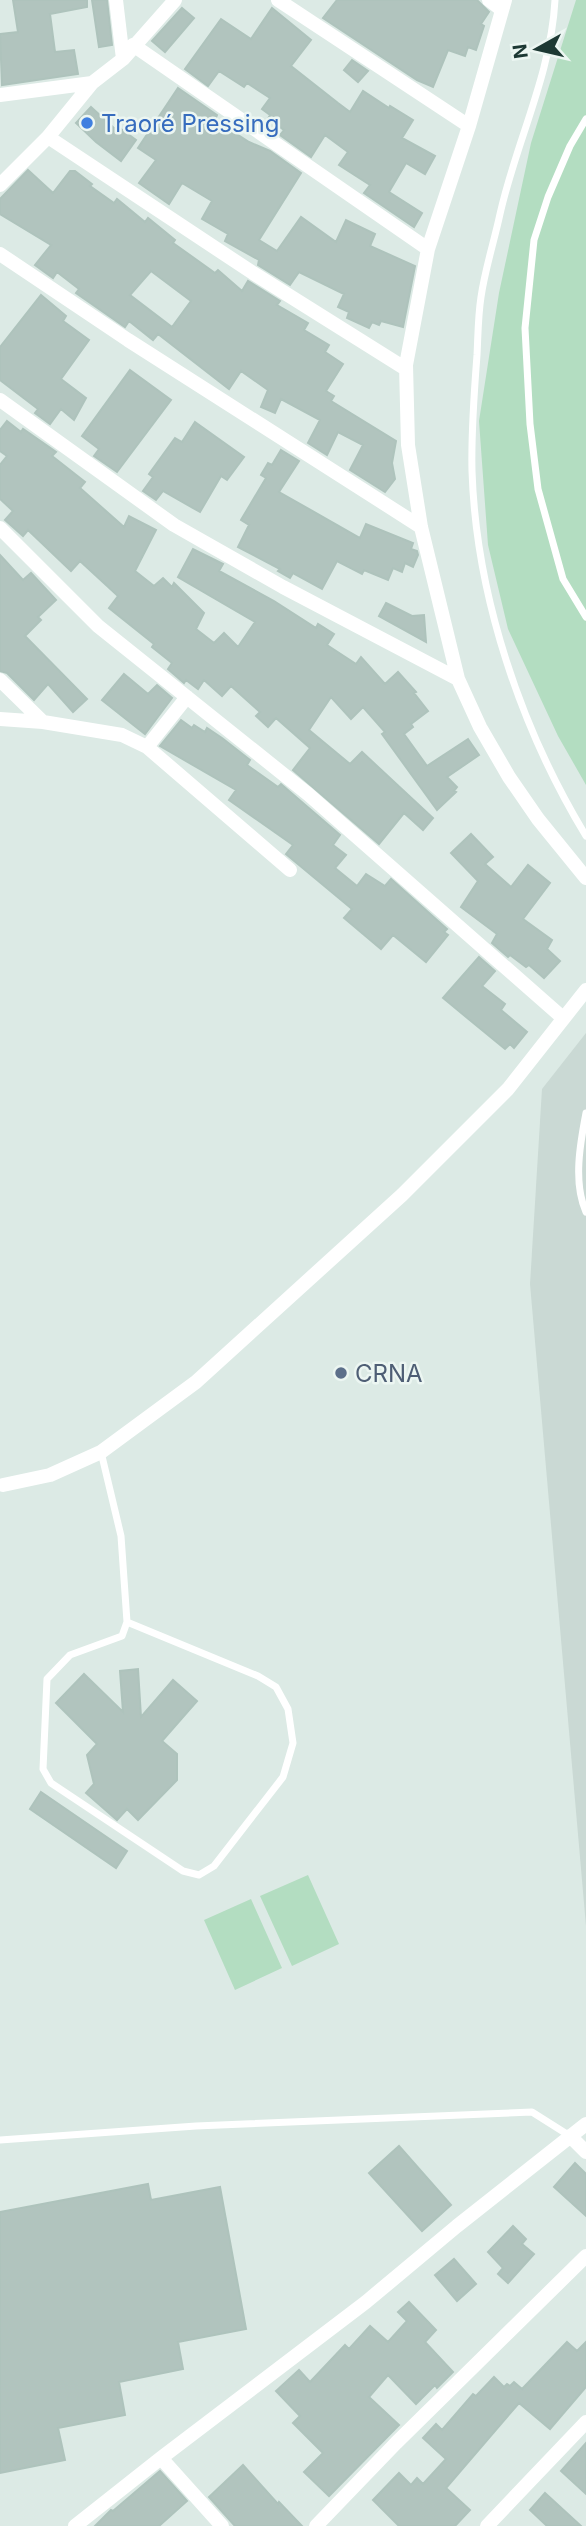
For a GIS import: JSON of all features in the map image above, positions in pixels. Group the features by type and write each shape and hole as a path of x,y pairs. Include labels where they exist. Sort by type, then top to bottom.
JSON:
{"street":[{"path":"116,0 123,59"},
{"path":"0,184 48,137 92,83 123,59 175,0"},
{"path":"278,0 469,126"},
{"path":"489,0 504,5 469,126 428,249 406,369 408,445 421,527 458,679 480,727 509,777 538,819 586,878"},
{"path":"133,45 428,249"},
{"path":"0,95 92,83"},
{"path":"48,137 253,273 406,369"},
{"path":"0,254 128,340 421,527"},
{"path":"0,400 174,525 283,587 458,679"},
{"path":"0,528 99,625 308,794 564,1018"},
{"path":"0,680 43,722"},
{"path":"147,747 187,697"},
{"path":"0,719 43,722 122,735 147,747 290,870"},
{"path":"3,1485 50,1475 101,1452 196,1382 402,1195 508,1089 586,989"},
{"path":"75,2526 366,2302 586,2124"},
{"path":"570,2136 586,2152"},
{"path":"316,2526 405,2433 586,2256"},
{"path":"486,2526 586,2422"},
{"path":"161,2458 222,2526"}],"lane":[{"path":"555,0 545,67 506,186 481,296 472,402 472,472 478,534 491,603 506,655 531,727 561,794 586,836"},
{"path":"586,118 570,146 548,197 534,240 525,328 530,424 538,489 563,579 586,617"},
{"path":"586,1113 579,1149 581,1201 586,1212"},
{"path":"101,1452 121,1536 127,1622 122,1636 70,1655 47,1679 43,1769 51,1783 183,1871 199,1875 214,1866 283,1777 293,1743 288,1709 276,1687 258,1676 127,1622"},
{"path":"0,2140 196,2126 532,2112 570,2136"}],"shaded area":[{"path":"586,1033 586,1926 530,1284 542,1089"}],"green space":[{"path":"576,0 586,0 586,785 558,736 508,629 488,545 479,421 499,293 531,143"},
{"path":"308,1875 339,1944 292,1966 260,1896"},
{"path":"251,1899 282,1968 235,1990 204,1920"}],"building":[{"path":"13,0 87,0 87,7 50,14 55,52 74,50 78,74 2,85 0,34 18,32"},
{"path":"92,0 107,0 112,45 99,47"},
{"path":"337,0 477,0 489,12 481,24 484,26 476,50 468,47 465,56 448,50 433,87 417,80 323,18"},
{"path":"182,8 194,18 165,52 152,41"},
{"path":"272,8 311,40 291,66 350,112 363,91 413,120 402,138 435,156 425,174 406,163 389,192 422,213 414,227 364,193 370,185 339,165 348,152 325,135 311,157 280,135 284,130 268,119 270,115 262,109 270,98 247,83 244,87 219,71 208,86 185,69 221,19 251,39"},
{"path":"352,60 368,71 358,82 344,70"},
{"path":"178,88 217,115 215,120 249,142 270,151 301,173 259,240 277,251 301,217 336,242 346,220 375,234 370,246 415,266 403,327 381,321 379,325 372,322 369,328 347,318 349,312 338,307 344,294 299,272 290,285 258,265 259,260 225,241 228,234 202,219 212,201 182,183 169,204 139,183 156,160 138,148"},
{"path":"91,107 115,129 117,126 136,140 121,161 76,123"},
{"path":"28,170 53,193 70,171 75,171 114,203 117,199 145,222 148,218 175,240 173,243 215,273 218,270 242,291 248,281 280,301 277,305 308,323 304,330 329,345 325,352 343,364 326,391 334,396 331,401 396,441 392,463 395,479 385,492 350,470 363,445 338,432 327,455 308,443 320,420 281,399 275,413 261,407 268,390 241,371 229,389 158,334 153,340 129,321 125,327 76,293 79,289 57,272 53,278 35,265 51,245 0,214 0,199","holes":["151,271 191,301 172,327 130,295"]},
{"path":"41,295 66,316 63,321 89,340 61,379 86,398 74,420 61,409 50,424 35,413 38,409 0,380 0,347"},
{"path":"130,370 171,400 117,472 94,456 99,449 82,436"},
{"path":"7,421 56,452 52,456 85,482 80,488 124,527 129,516 156,530 135,571 154,586 163,578 172,587 174,583 204,613 196,629 214,643 224,633 238,647 255,622 178,577 193,549 223,564 219,571 316,628 318,624 334,634 327,645 356,664 361,657 385,684 398,672 428,711 411,724 413,727 404,734 427,766 468,739 479,755 447,777 457,787 454,791 456,792 437,810 382,734 385,732 363,707 351,719 331,697 309,730 350,764 362,752 433,818 423,830 404,813 379,844 293,770 310,748 276,718 268,727 256,716 260,712 231,686 222,696 204,680 198,689 186,680 184,683 168,669 172,663 152,647 154,644 109,608 118,596 80,561 71,571 28,530 23,536 5,520 13,511 0,499 0,465 7,456 0,451 0,430"},
{"path":"195,422 244,457 227,480 221,476 200,512 163,491 156,500 143,491 153,477 149,474 175,438 182,442"},
{"path":"281,450 299,461 279,492 360,538 366,524 413,543 411,549 417,551 418,555 413,567 405,563 402,572 393,568 388,580 364,570 362,574 337,561 322,589 293,573 290,578 278,571 280,569 238,547 249,525 241,520 266,478 261,475 268,463 272,465"},
{"path":"0,555 23,580 31,573 56,600 38,617 41,620 25,636 87,699 73,712 48,684 34,700 7,673 0,671"},
{"path":"386,603 412,616 424,615 426,642 379,616"},
{"path":"124,674 148,694 157,685 172,698 145,734 102,700"},
{"path":"181,720 192,728 194,725 205,732 207,728 222,738 250,760 247,765 278,787 281,784 340,835 333,845 346,855 335,868 357,886 366,874 385,886 391,879 447,929 444,932 448,935 426,962 393,935 381,949 344,918 352,909 286,854 293,845 229,800 236,790 160,746"},
{"path":"471,834 493,857 485,864 511,887 528,865 550,883 523,919 552,940 547,949 560,961 544,978 529,965 526,967 510,955 508,957 492,943 497,934 461,907 478,881 451,853"},
{"path":"479,957 495,971 482,986 505,1004 501,1010 527,1032 514,1048 510,1044 505,1049 443,998"},
{"path":"138,1669 141,1717 173,1680 197,1701 162,1741 177,1754 177,1780 138,1820 127,1809 117,1820 86,1793 94,1784 87,1755 97,1744 56,1703 84,1674 123,1712 120,1671"},
{"path":"41,1792 127,1851 116,1868 30,1809"},
{"path":"399,2146 451,2205 422,2231 369,2173"},
{"path":"575,2163 586,2174 586,2216 554,2187"},
{"path":"148,2184 151,2200 220,2187 246,2329 178,2342 183,2369 119,2382 125,2415 58,2428 65,2460 0,2473 0,2212"},
{"path":"513,2226 526,2239 522,2244 534,2254 508,2283 498,2274 503,2268 488,2252"},
{"path":"454,2259 476,2284 457,2301 435,2275"},
{"path":"409,2302 436,2330 425,2342 453,2372 416,2404 388,2375 369,2397 399,2425 329,2496 304,2472 323,2453 293,2423 300,2416 276,2391 299,2370 310,2382 345,2345 349,2349 370,2326 388,2342 407,2321 398,2312"},
{"path":"567,2342 577,2351 586,2342 586,2387 550,2429 519,2403 446,2488 470,2510 455,2526 399,2526 373,2500 399,2473 411,2485 417,2478 423,2484 446,2459 423,2438 436,2424 442,2430 473,2394 476,2396 494,2377 504,2387 514,2382 522,2389"},
{"path":"586,2443 586,2494 561,2471"},
{"path":"243,2465 302,2526 235,2526 209,2497"},
{"path":"160,2471 187,2501 159,2526 95,2526 111,2510"},
{"path":"545,2493 581,2526 547,2526 530,2510"}],"place":[{"name":"Traoré Pressing","path":"87,123"},
{"name":"CRNA","path":"341,1373"}]}
